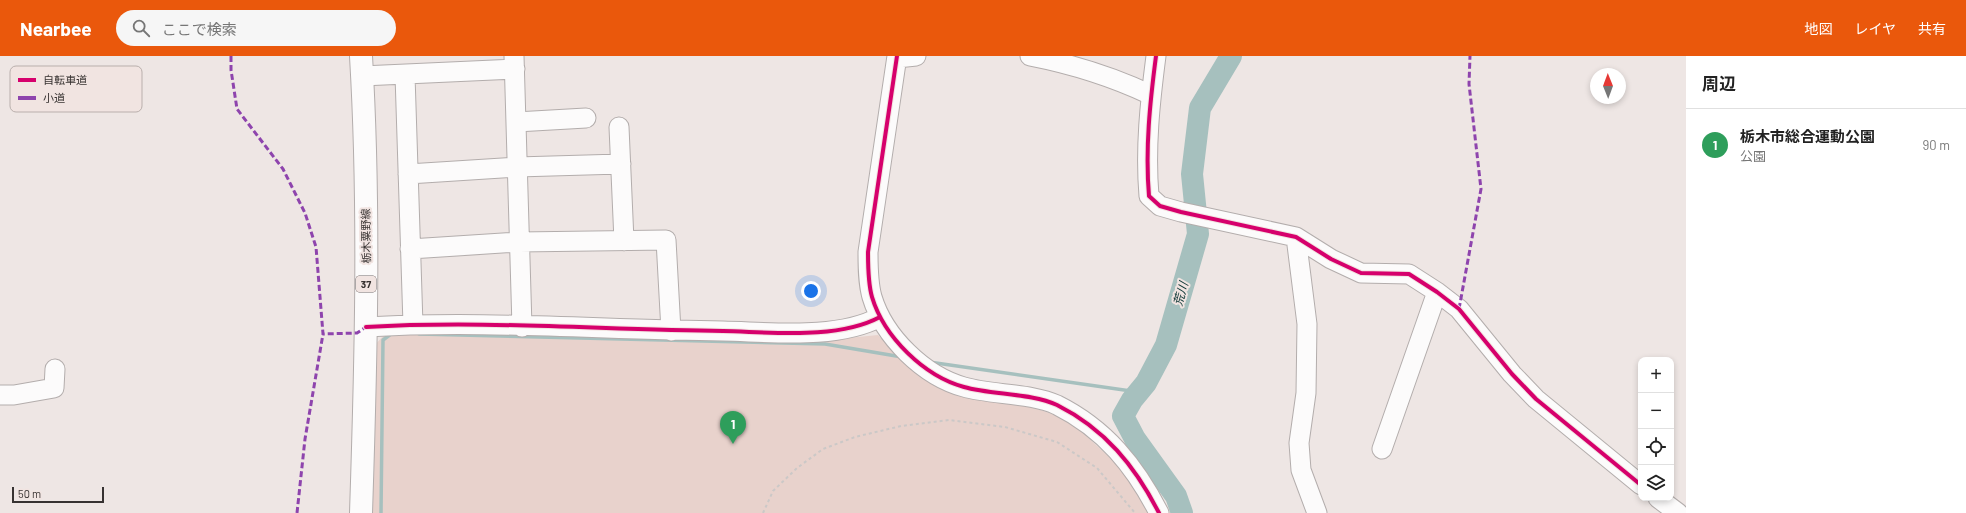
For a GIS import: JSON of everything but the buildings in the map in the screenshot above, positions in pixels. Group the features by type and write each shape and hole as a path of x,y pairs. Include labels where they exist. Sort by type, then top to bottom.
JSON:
{"main road":[{"name":"栃木粟野線","path":"361,66 366,327 361,513"}],"street":[{"path":"916,56 897,57 868,252 868,272 872,297 880,318 898,344 918,363 943,378 963,387 1055,404 1085,420 1106,438 1126,460 1145,485 1159,513"},
{"path":"1030,56 1048,59 1126,84 1151,95"},
{"path":"1156,56 1151,95 1147,172 1149,196 1160,206 1296,237 1331,259 1361,273 1408,274 1437,292 1459,309 1512,374 1536,399 1638,483"},
{"path":"361,66 405,75 514,62 522,327"},
{"path":"405,75 413,325"},
{"path":"516,122 586,118"},
{"path":"619,127 624,241"},
{"path":"408,174 517,167 620,164"},
{"path":"1296,237 1307,324 1306,392 1299,443 1301,470 1317,513"},
{"path":"410,249 519,242 666,240 671,331"},
{"path":"1382,449 1437,292"},
{"path":"366,327 413,325 671,331 824,332 868,324 880,318"},
{"path":"0,395 14,395 54,388 55,369"},
{"path":"1662,501 1678,513"}],"path":[{"path":"763,513 773,492 798,468 823,449 855,437 895,428 949,420 1005,427 1057,442 1097,468 1135,513"}],"shaded area":[{"path":"395,330 828,340 878,335 909,367 931,383 976,396 1029,406 1069,420 1121,468 1149,513 371,513 374,346 384,335"}],"waterway":[{"name":"荒川","path":"1182,513 1176,496 1135,439 1123,416 1132,400 1146,383 1166,345 1198,234 1192,174 1200,108 1231,56"},
{"path":"381,513 383,340 391,334"},
{"path":"419,334 825,344 902,357"},
{"path":"929,362 1138,392"}],"marked path":[{"path":"231,56 231,70 237,109 283,169 305,213 316,247 323,334 357,333 366,327"},
{"path":"1459,309 1481,189 1469,84 1470,56"},
{"path":"297,513 305,439 323,334"}],"cycle path":[{"path":"897,56 868,252 868,275 872,297 886,326 896,340 920,364 949,382 975,390 1024,396 1047,401 1057,405 1090,425 1117,450 1129,465 1140,480 1159,513"},
{"path":"1156,56 1149,126 1148,178 1149,196 1160,206 1296,237 1331,259 1361,273 1409,274 1437,292 1459,309 1512,374 1536,399 1638,483"},
{"path":"366,327 411,325 500,325 803,333 844,329 863,324 880,317"}],"place":[{"name":"栃木市総合運動公園","path":"733,444"}]}
